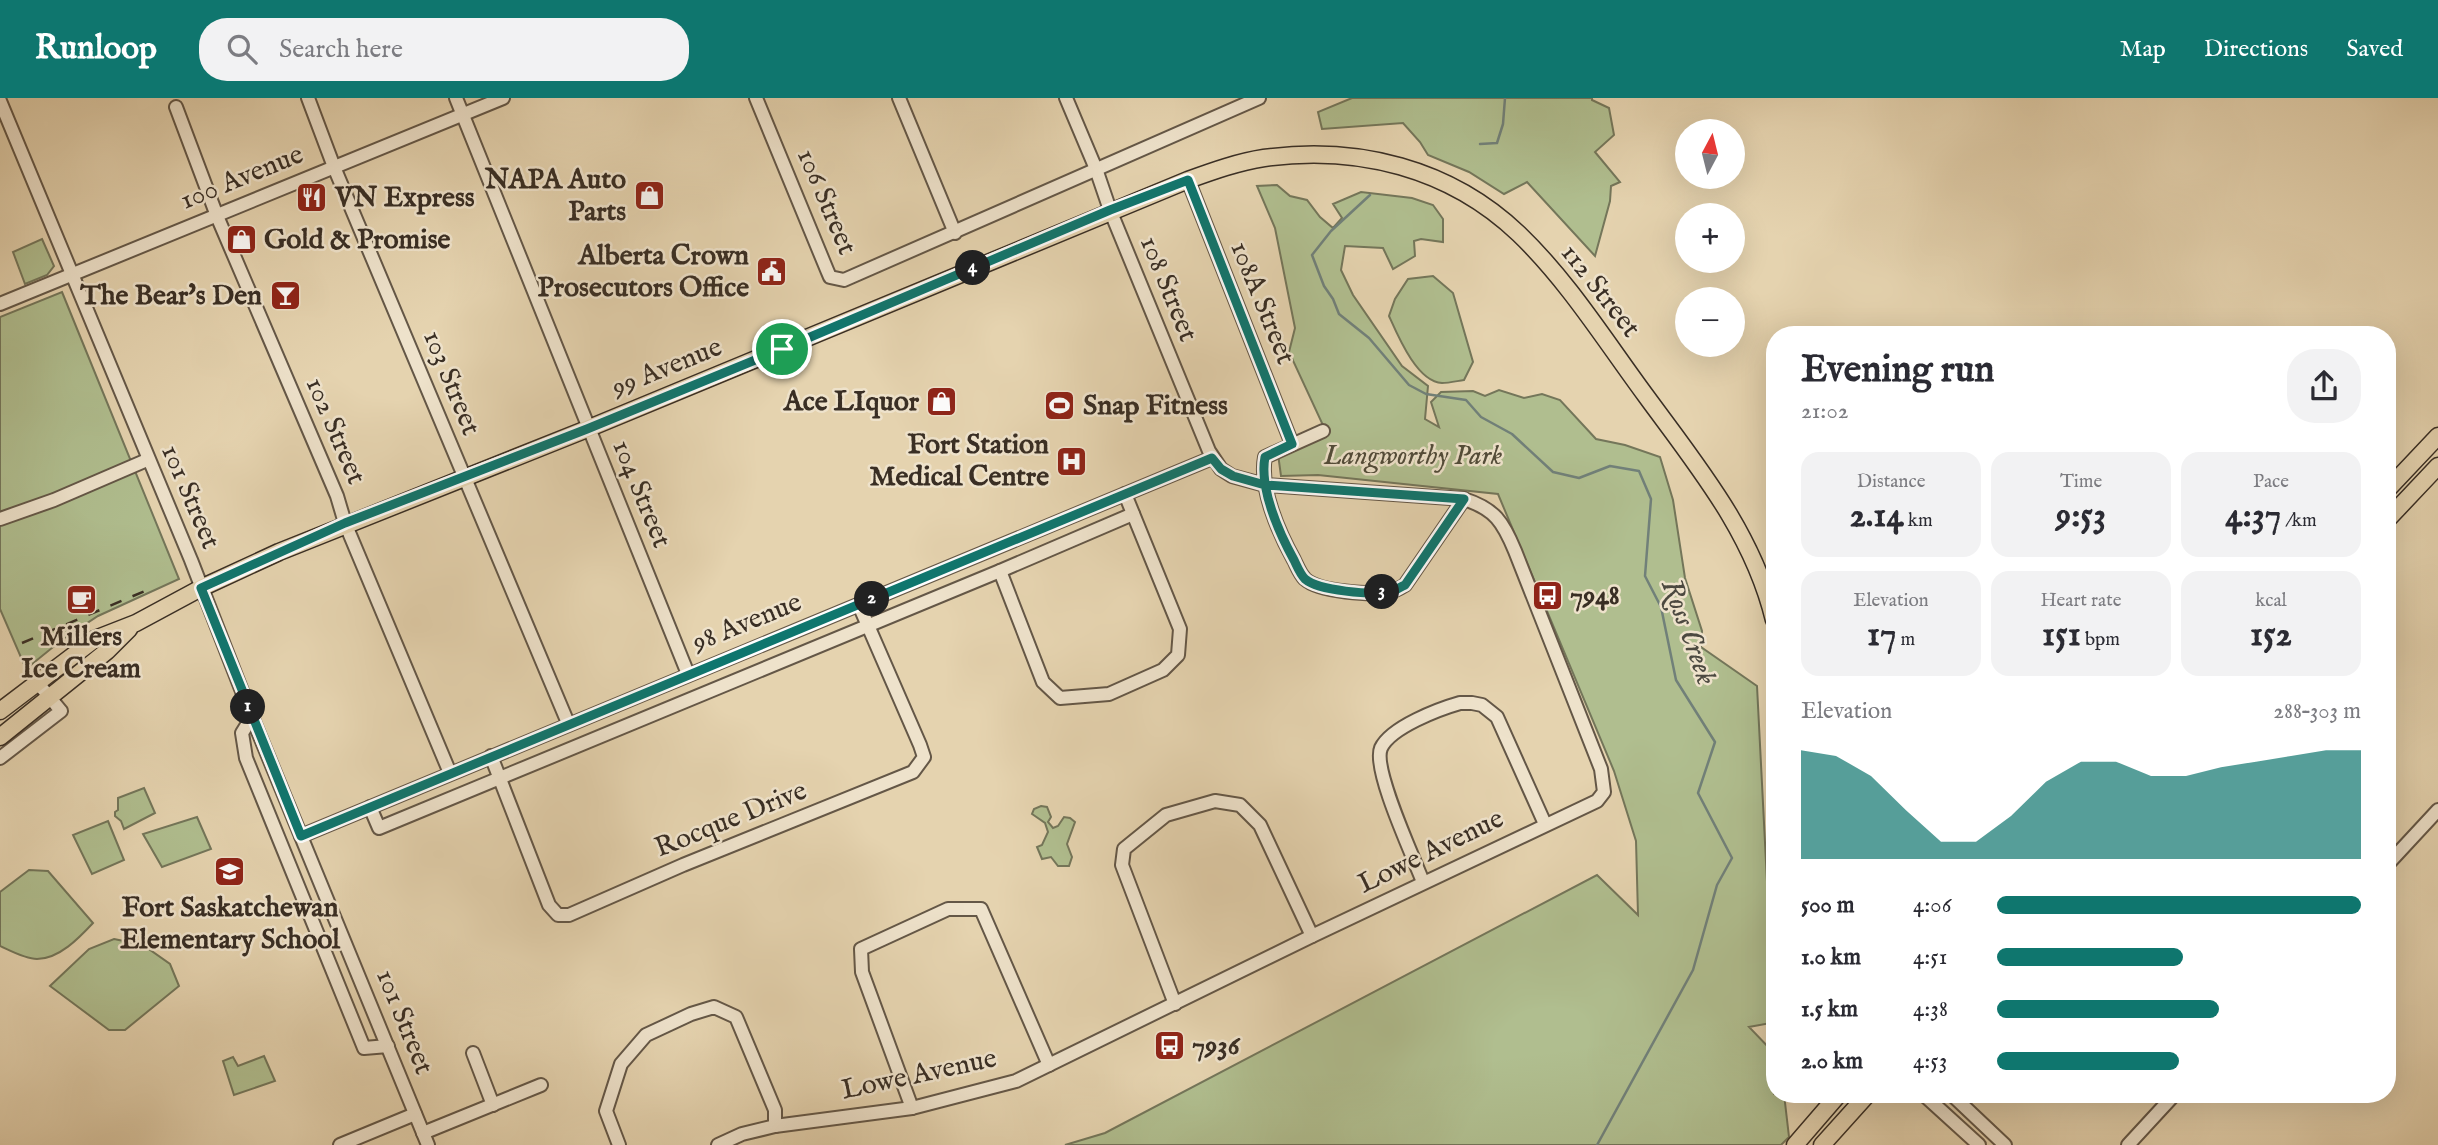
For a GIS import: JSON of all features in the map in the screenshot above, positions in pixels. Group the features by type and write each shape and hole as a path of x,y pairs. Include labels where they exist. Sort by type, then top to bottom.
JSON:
{"main road":[{"name":"112 Street","path":"1262,158 1320,153 1386,161 1440,180 1474,198 1504,219 1565,286 1730,511 1753,555 1766,595"},
{"name":"99 Avenue","path":"0,711 95,639 136,623 201,588 345,523 587,429 1110,210 1234,164 1262,158"},
{"path":"2396,480 2438,436"},
{"path":"2396,510 2438,466"},
{"name":"99 Avenue","path":"0,737 107,651 136,623"},
{"path":"1795,1145 1831,1103"},
{"path":"1822,1145 1860,1103"}],"street":[{"name":"103 Street","path":"308,98 334,167 568,723"},
{"name":"104 Street","path":"456,98 587,429 688,674"},
{"name":"100 Avenue","path":"0,304 503,98"},
{"name":"106 Street","path":"757,98 830,276 840,280 849,279 955,233"},
{"path":"899,98 955,233 1235,103 1259,98"},
{"name":"108 Street","path":"1066,98 1212,458"},
{"name":"101 Street","path":"0,101 426,1139"},
{"name":"102 Street","path":"176,107 217,216 337,496 345,523 450,774"},
{"name":"108A Street","path":"1188,180 1292,444"},
{"path":"1323,431 1265,457 1265,485 1280,535 1304,578 1325,589 1391,592 1405,585 1464,499"},
{"name":"Lowe Avenue","path":"718,1145 742,1134 775,1126 912,1108 1016,1081 1600,798 1604,792 1603,774 1505,526 1492,512 1464,499 1265,485 1233,476 1221,469 1212,458"},
{"name":"98 Avenue","path":"301,836 1212,458"},
{"path":"0,519 54,500 147,460"},
{"path":"1000,571 1043,682 1060,698 1109,694 1163,670 1178,654 1180,629 1125,494"},
{"path":"370,807 379,828 1133,514"},
{"name":"Rocque Drive","path":"491,756 549,905 558,915 569,915 683,865 913,772 924,757 859,605"},
{"path":"0,758 61,711 37,682"},
{"path":"1423,882 1380,772 1381,749 1396,731 1460,704 1477,704 1493,713 1502,725 1545,824"},
{"path":"252,718 242,733 246,758 316,935 364,1048 388,1046"},
{"path":"1175,1004 1122,865 1124,849 1167,815 1215,801 1240,805 1260,825 1312,936"},
{"path":"2396,855 2438,810"},
{"path":"912,1108 862,972 861,949 948,909 981,909 1049,1065"},
{"path":"619,1145 606,1111 621,1064 646,1035 691,1014 714,1007 736,1017 775,1110 775,1126"},
{"path":"473,1053 493,1105"},
{"path":"426,1139 493,1105 541,1085"},
{"path":"1933,1103 1979,1145"},
{"path":"1961,1103 2005,1145"},
{"path":"2128,1145 2167,1103"},
{"path":"340,1145 415,1114"}],"green space":[{"path":"1352,98 1592,98 1609,108 1614,135 1595,152 1620,182 1611,186 1610,201 1595,256 1527,182 1504,194 1469,172 1428,155 1403,123 1322,129 1318,112"},
{"name":"Langworthy Park","path":"1277,185 1290,196 1307,200 1333,228 1342,218 1333,204 1361,192 1412,198 1433,205 1443,219 1443,242 1421,239 1414,241 1415,256 1393,269 1383,248 1345,246 1341,270 1353,295 1402,366 1428,386 1425,419 1439,427 1431,402 1441,392 1473,391 1485,396 1499,390 1524,398 1542,394 1560,400 1596,439 1660,457 1673,500 1685,578 1702,631 1701,647 1757,686 1766,862 1766,1024 1749,1027 1766,1045 1766,1103 1785,1103 1789,1137 1781,1145 1065,1145 1105,1133 1597,875 1638,915 1636,841 1614,771 1498,494 1318,475 1281,476 1278,454 1324,432 1289,352 1295,328 1275,228 1257,186"},
{"path":"42,239 54,266 47,275 25,284 13,252"},
{"path":"1433,276 1453,293 1473,362 1464,380 1442,383 1424,375 1409,357 1389,316 1395,299 1408,279"},
{"path":"62,292 179,579 98,616 63,639 26,669 0,609 0,317"},
{"path":"144,788 155,813 124,829 115,816 118,798"},
{"path":"1047,807 1051,817 1048,822 1053,828 1058,826 1064,817 1075,822 1067,844 1072,857 1069,866 1058,866 1051,857 1042,859 1037,847 1042,845 1048,832 1045,823 1032,814 1034,809"},
{"path":"197,817 211,849 162,867 143,834"},
{"path":"108,821 124,860 92,874 73,835"},
{"path":"29,870 48,871 93,923 68,947 45,958 28,958 0,946 0,892"},
{"path":"114,939 143,945 170,964 179,986 125,1030 109,1030 50,986 89,949"},
{"path":"264,1056 275,1081 234,1095 223,1061 233,1057 238,1066"}],"waterway":[{"name":"Ross Creek","path":"1480,144 1497,143 1503,124 1505,98"},
{"name":"Ross Creek","path":"1370,195 1331,231 1312,255 1339,314 1369,338 1409,385 1426,394 1466,400 1481,417 1512,434 1553,472 1579,478 1610,466 1639,471 1651,499 1645,576 1661,607 1676,680 1715,742 1698,793 1732,858 1717,885 1693,970 1597,1145"}],"railway":[{"path":"22,643 152,588"}],"place":[{"name":"NAPA Auto Parts","path":"649,196"},
{"name":"VN Express","path":"312,198"},
{"name":"Gold & Promise","path":"241,240"},
{"name":"Alberta Crown Prosecutors Office","path":"772,272"},
{"name":"The Bear's Den","path":"285,296"},
{"name":"Ace LIquor","path":"942,402"},
{"name":"Snap Fitness","path":"1060,406"},
{"name":"Fort Station Medical Centre","path":"1072,461"},
{"name":"7948","path":"1547,596"},
{"name":"Millers Ice Cream","path":"81,600"},
{"name":"Fort Saskatchewan Elementary School","path":"230,871"},
{"name":"7936","path":"1169,1046"}],"route":[{"path":"782,349 587,429 345,523 201,588 301,836 1212,458 1221,469 1233,476 1265,485 1464,499 1405,585 1391,592 1325,589 1304,578 1280,535 1265,485 1263,465 1265,457 1292,444 1188,180 1110,210 782,349"}]}
